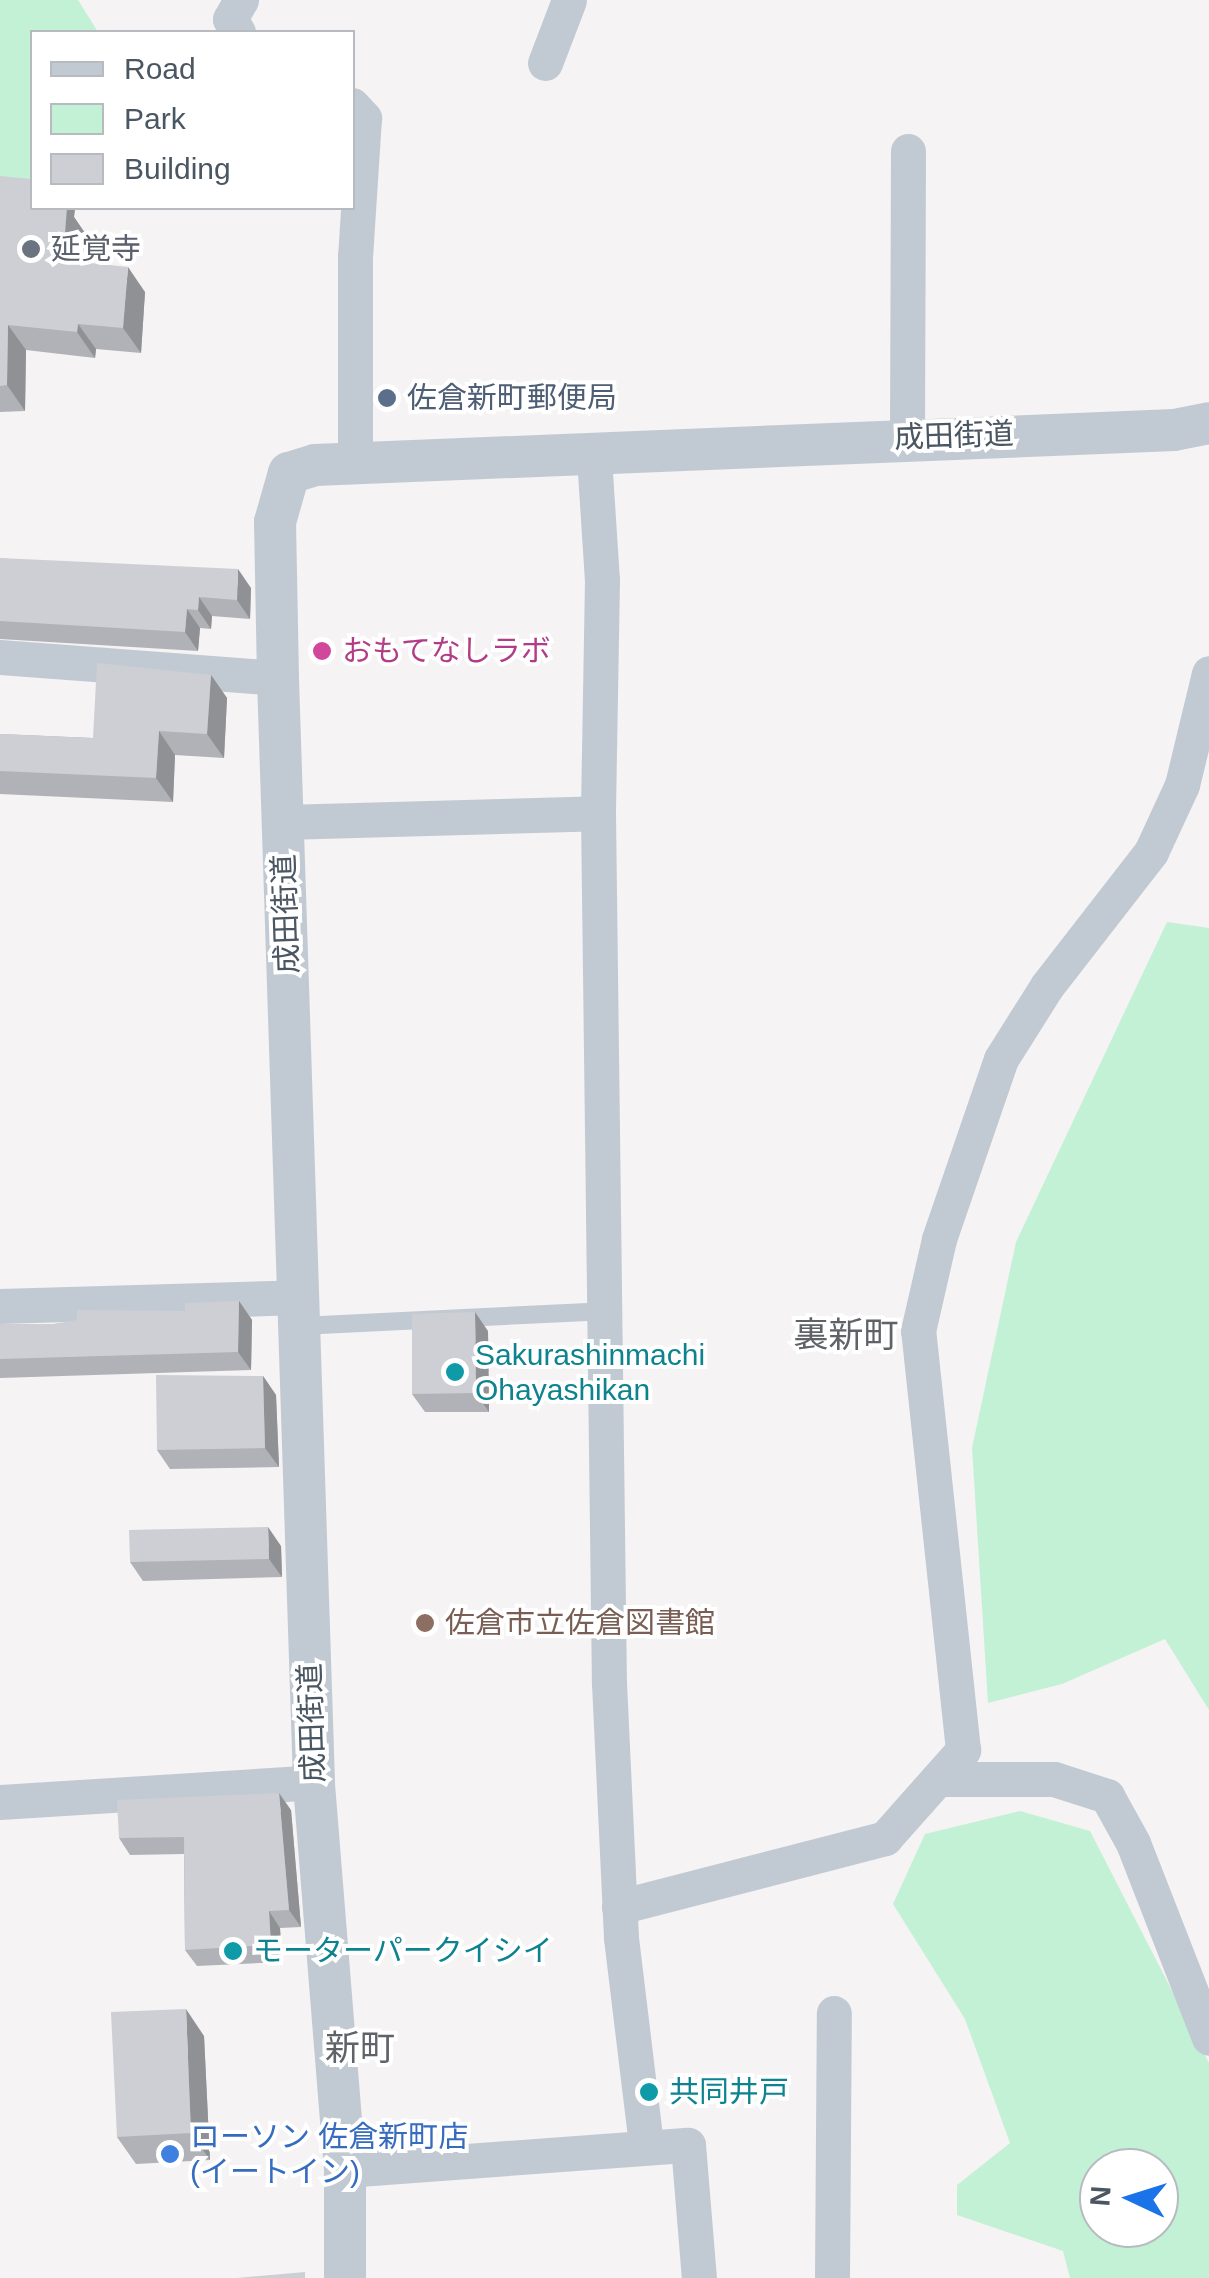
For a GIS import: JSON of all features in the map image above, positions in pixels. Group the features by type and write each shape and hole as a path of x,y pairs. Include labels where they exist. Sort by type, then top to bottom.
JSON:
{"street":[{"path":"237,30 230,19 241,0"},
{"path":"545,63 570,0"},
{"path":"355,108 364,118 354,256 355,463"},
{"path":"907,436 908,151"},
{"name":"成田街道","path":"345,2278 344,2170 314,1782 293,1382 299,1311 275,522 289,473 355,463 594,457 907,436 1174,430 1209,422"},
{"path":"594,457 602,598 598,813 604,1312 619,1907 646,2146"},
{"path":"0,657 278,678"},
{"path":"619,1907 885,1838 942,1779 963,1750 918,1331 939,1239 1001,1059 1159,836 1182,785 1209,673"},
{"path":"282,822 598,813"},
{"path":"0,1306 299,1311"},
{"path":"942,1779 1054,1779 1107,1796 1132,1843 1209,2038"},
{"path":"0,1802 314,1782"},
{"path":"832,2278 834,2014"},
{"path":"344,2170 632,2154 646,2146 688,2146 700,2278"}],"lane":[{"path":"299,1311 604,1312"}],"green space":[{"path":"0,0 78,0 97,30 30,30 30,193 0,191"},
{"path":"1167,922 1209,928 1209,1710 1165,1639 1062,1684 988,1703 972,1448 1016,1242"},
{"path":"1020,1811 1090,1831 1209,2063 1209,2278 1070,2278 1063,2251 957,2215 957,2185 1010,2143 965,2019 893,1904 925,1834"}],"building":[{"path":"0,176 30,179 30,210 67,210 63,260 128,267 123,328 78,324 77,332 8,325 7,385 0,386"},
{"path":"0,558 238,569 237,600 199,597 198,610 187,609 185,632 0,621"},
{"path":"97,663 211,675 207,734 159,731 156,778 0,771 0,734 93,738"},
{"path":"239,1301 238,1352 0,1359 0,1324 77,1320 77,1310 185,1311 185,1303"},
{"path":"475,1312 476,1393 412,1394 412,1314"},
{"path":"156,1375 263,1376 265,1448 157,1450"},
{"path":"268,1527 269,1559 130,1562 129,1530"},
{"path":"279,1793 289,1910 269,1911 271,1945 185,1950 184,1837 119,1838 117,1800"},
{"path":"186,2009 191,2133 117,2137 111,2012"},
{"path":"305,2272 305,2278 237,2278"}],"place":[{"name":"延覚寺","path":"31,249"},
{"name":"佐倉新町郵便局","path":"387,398"},
{"name":"おもてなしラボ","path":"322,651"},
{"name":"Sakurashinmachi Ohayashikan","path":"455,1372"},
{"name":"佐倉市立佐倉図書館","path":"425,1623"},
{"name":"モーターパークイシイ","path":"233,1951"},
{"name":"共同井戸","path":"649,2092"},
{"name":"ローソン 佐倉新町店 (イートイン)","path":"170,2154"}],"district":[{"name":"裏新町","path":"846,1335"},
{"name":"新町","path":"360,2048"}]}
